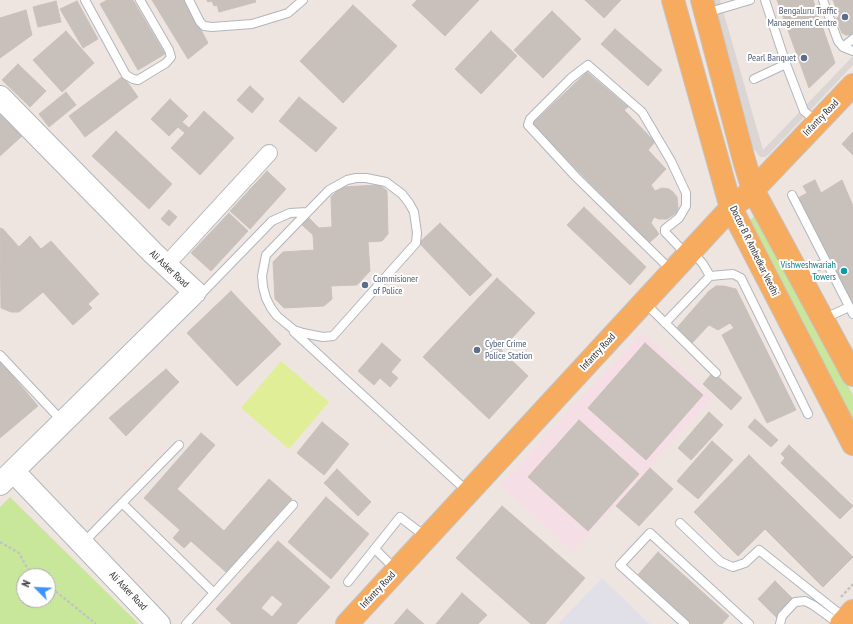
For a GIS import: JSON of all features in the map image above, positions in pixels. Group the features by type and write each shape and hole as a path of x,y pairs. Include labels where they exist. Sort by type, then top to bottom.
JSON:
{"main road":[{"name":"Doctor B R Ambedkar Veedhi","path":"673,0 731,208 853,444"},
{"path":"703,7 753,190 823,320 851,368"},
{"name":"Infantry Road","path":"347,624 731,208 753,190 817,122 851,90"}],"street":[{"name":"Ali Asker Road","path":"0,98 166,265 195,292 7,478 83,544 159,624"},
{"path":"166,265 269,153"}],"lane":[{"path":"87,4 126,75 138,80 166,63 171,56 140,0"},
{"path":"189,0 200,22 204,26 212,27 252,24 288,13 303,0"},
{"path":"703,7 750,0"},
{"path":"765,0 786,64 804,111 817,122"},
{"path":"823,0 838,41 843,47 853,51"},
{"path":"843,47 853,39"},
{"path":"754,78 786,64"},
{"path":"672,272 576,177 528,124 530,119 565,84 588,65 642,112 671,161 686,193 686,206 678,218 665,229 665,232 703,264 710,276"},
{"path":"286,324 294,330 308,335 323,337 333,336 416,243 416,222 414,212 409,202 394,188 376,179 356,178 338,184 329,190 266,254 263,265 263,282 266,298 274,312 286,324 468,492"},
{"path":"792,195 853,314"},
{"path":"195,292 203,292 272,221 290,213 307,212"},
{"path":"799,276 826,262"},
{"path":"665,323 710,276 733,274 741,278 808,414"},
{"path":"644,302 716,373"},
{"path":"823,320 849,307"},
{"path":"0,355 63,422"},
{"path":"83,544 179,445"},
{"path":"122,503 214,593"},
{"path":"186,624 293,505"},
{"path":"348,582 400,517 427,538"},
{"path":"680,523 721,562 732,567 745,564 759,550 845,619"},
{"path":"685,624 620,565 650,533 749,624"},
{"path":"375,549 396,570"},
{"path":"780,624 782,616 795,602 805,601 845,619"}],"path":[{"path":"0,542 19,553 27,568"},
{"path":"56,592 96,624"}],"shaded area":[{"path":"714,0 720,0 763,150 853,56 853,65 765,157 760,157 753,148"},
{"path":"642,332 713,397 573,552 500,485"},
{"path":"602,578 650,624 558,624"}],"green space":[{"path":"756,215 853,395 853,422 746,223"},
{"path":"281,361 329,402 289,449 241,408"},
{"path":"10,497 139,624 0,624 0,507"}],"building":[{"path":"107,0 133,0 165,54 138,70 100,4"},
{"path":"152,0 185,0 208,43 188,59"},
{"path":"207,0 255,0 256,2 219,12 217,5 214,6 212,1 208,2"},
{"path":"417,0 479,0 445,36 412,5"},
{"path":"585,0 621,0 604,18"},
{"path":"777,0 813,0 835,63 809,88"},
{"name":"Bengaluru Traffic Management Centre","path":"833,0 853,0 853,33 851,35 842,33 836,19 839,16"},
{"path":"56,1 61,22 38,27 33,7"},
{"path":"77,1 98,39 83,48 60,9"},
{"path":"353,5 397,46 343,103 300,61"},
{"path":"26,10 32,35 0,58 0,18"},
{"path":"552,11 581,39 543,78 514,50"},
{"path":"615,29 662,70 648,86 601,44"},
{"path":"66,31 94,63 62,92 33,60"},
{"path":"491,31 517,56 481,94 455,69"},
{"path":"18,64 46,91 30,107 2,80"},
{"path":"587,72 628,107 624,110 655,142 648,150 666,169 651,185 655,191 662,188 669,189 677,197 678,208 676,213 667,219 659,219 654,217 651,223 659,234 649,243 532,124"},
{"path":"123,76 138,97 85,137 69,116"},
{"path":"250,86 264,99 252,113 237,100"},
{"path":"66,92 76,105 49,127 39,114"},
{"path":"299,97 337,128 316,152 279,121"},
{"path":"170,99 188,116 182,122 189,128 204,111 234,138 200,175 171,148 185,133 178,127 169,136 151,119"},
{"path":"2,114 22,136 0,156 0,115"},
{"path":"116,131 172,184 149,209 92,156"},
{"path":"853,132 853,155 842,144"},
{"path":"267,171 286,189 250,229 230,211"},
{"name":"Vishweshwariah Towers","path":"815,180 821,193 842,180 853,206 853,305 798,198 807,193 803,186"},
{"path":"380,185 387,191 388,234 382,241 368,242 370,271 357,285 331,286 332,299 324,306 284,308 275,299 273,262 283,252 314,250 313,235 301,224 308,217 319,228 332,227 331,197 341,187"},
{"path":"584,207 646,267 630,285 567,225"},
{"path":"169,210 177,217 169,226 161,219"},
{"path":"229,213 248,231 211,271 191,253"},
{"path":"440,223 492,275 470,296 419,243"},
{"path":"0,228 3,229 19,247 30,236 41,249 51,241 99,294 88,304 92,308 73,325 43,292 19,312 11,312 1,308"},
{"path":"497,278 535,313 501,350 528,376 489,419 423,357"},
{"path":"716,286 736,289 796,410 767,423 722,335 734,328 730,323 718,330 709,325 691,344 675,330 709,291"},
{"path":"231,291 281,344 237,386 187,333"},
{"path":"382,343 401,360 391,372 398,378 390,387 380,378 374,385 358,371"},
{"path":"645,343 703,395 646,460 588,408"},
{"path":"0,361 38,406 0,438"},
{"path":"166,369 179,382 126,436 109,418"},
{"path":"713,372 742,398 731,410 703,384"},
{"path":"709,412 723,425 691,460 678,448"},
{"path":"755,419 778,440 771,447 748,427"},
{"path":"579,420 639,474 588,531 528,477"},
{"path":"322,422 349,444 324,475 297,453"},
{"path":"201,433 215,445 177,489 224,531 269,479 292,499 227,573 191,541 184,548 173,538 180,530 144,498"},
{"path":"712,441 733,460 698,499 677,481"},
{"path":"789,445 853,506 840,519 781,463 785,458 781,454"},
{"path":"749,455 853,557 823,587 765,529 738,556 694,512"},
{"path":"650,468 673,489 639,526 616,506"},
{"path":"337,469 371,502 358,516 324,483"},
{"path":"326,497 369,534 331,579 288,542"},
{"path":"502,506 585,578 545,624 531,624 456,558"},
{"path":"278,541 330,587 296,624 232,624 216,609","holes":["272,595 283,604 272,617 261,608"]},
{"path":"658,552 729,616 722,624 688,624 636,577"},
{"path":"775,581 794,600 778,619 758,599"},
{"path":"462,593 487,615 478,624 436,624"},
{"path":"407,609 424,624 394,624"}],"place":[{"name":"Bengaluru Traffic Management Centre","path":"845,17"},
{"name":"Pearl Banquet","path":"804,58"},
{"name":"Vishweshwariah Towers","path":"844,271"},
{"name":"Commisioner of Police","path":"365,285"},
{"name":"Cyber Crime Police Station","path":"477,350"}]}
